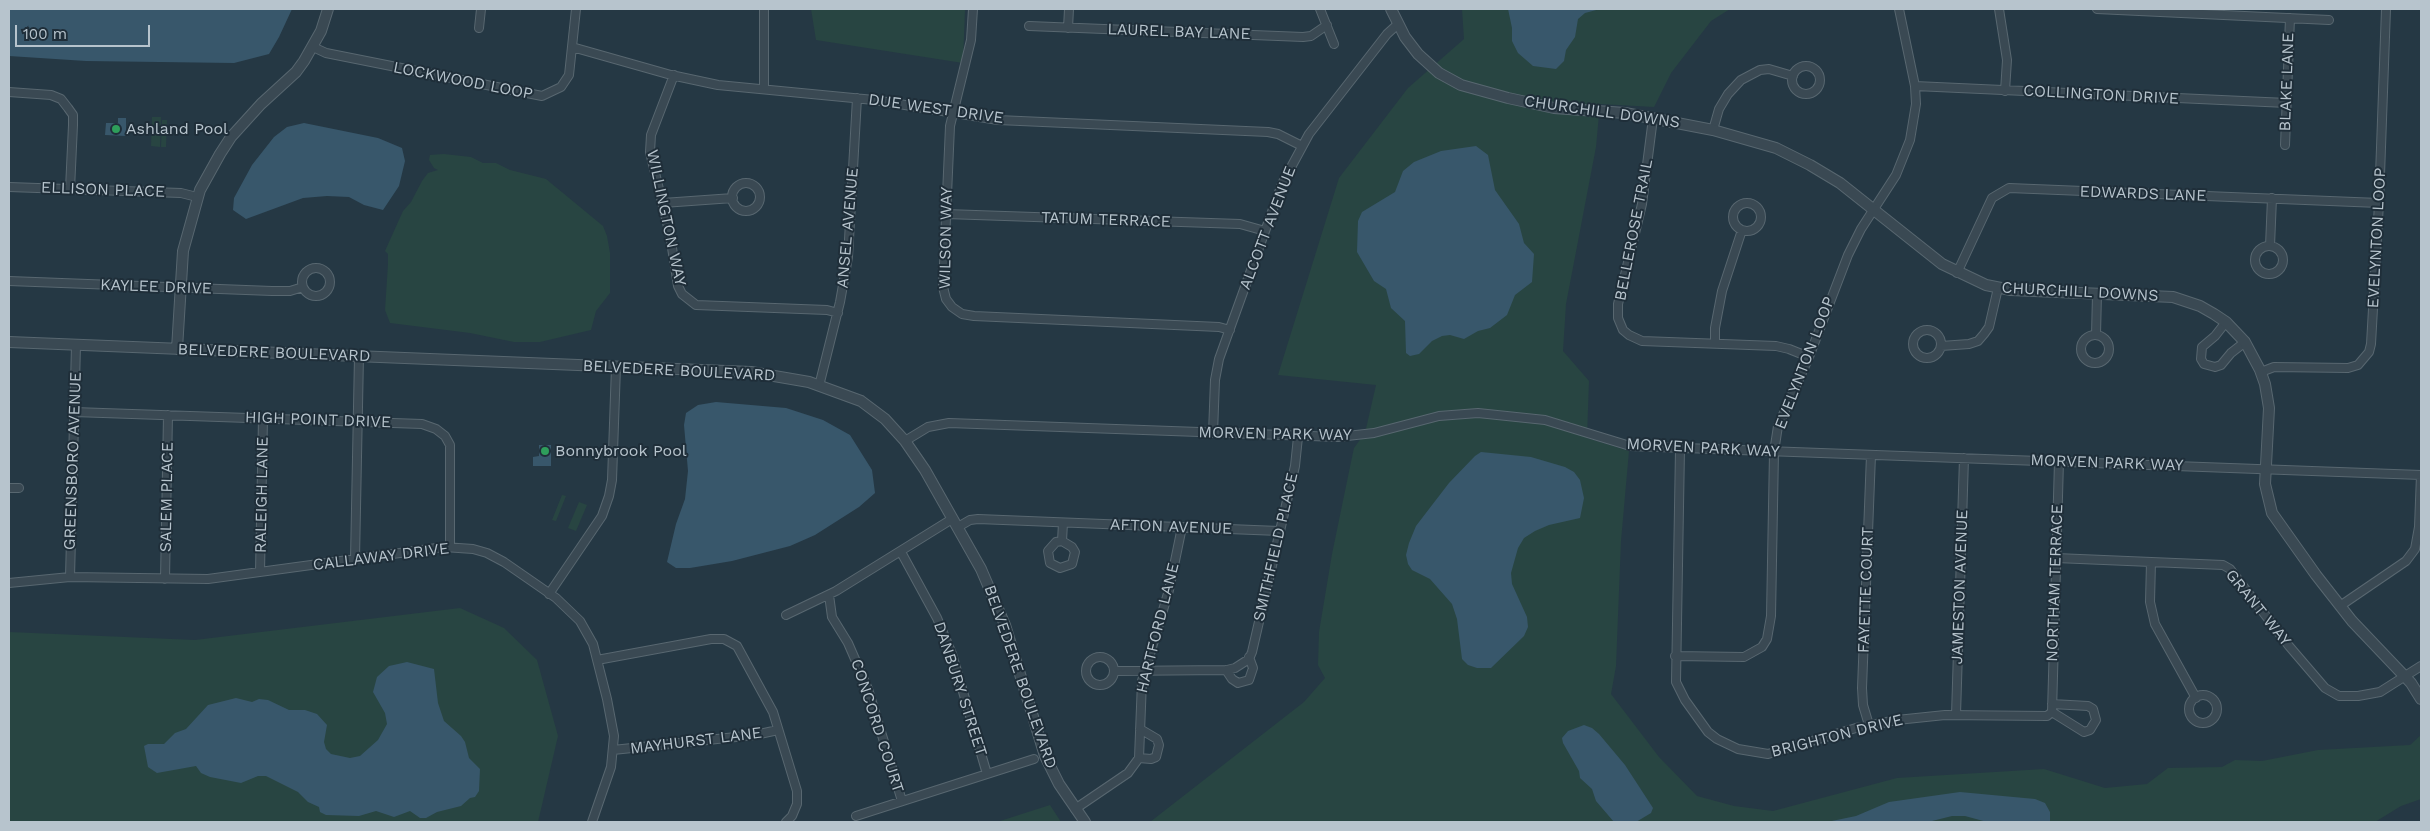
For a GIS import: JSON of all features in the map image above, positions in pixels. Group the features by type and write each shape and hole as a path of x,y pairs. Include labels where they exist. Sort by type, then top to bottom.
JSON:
{"street":[{"path":"176,349 184,244 197,197 210,170 231,137 261,104 296,72 313,47 328,9"},
{"path":"479,28 481,9"},
{"name":"LOCKWOOD LOOP","path":"313,47 326,53 542,96 555,92 566,81 570,68 576,9"},
{"path":"764,9 764,89"},
{"name":"WILSON WAY","path":"973,9 971,40 951,112 943,286 946,299 962,314 974,316 1219,327 1230,330"},
{"path":"1068,28 1069,9"},
{"path":"1320,9 1334,44"},
{"name":"CHURCHILL DOWNS","path":"1391,9 1410,45 1418,54 1439,73 1461,85 1554,108 1625,113 1713,130 1759,142 1794,156 1833,179 1926,252 1957,273 1998,288 2174,297 2200,306 2226,322 2245,342 2261,372 2269,408 2264,468 2266,494 2272,513 2340,606 2405,677 2421,699"},
{"name":"EVELYNTON LOOP","path":"1675,656 1744,657 1762,647 1767,639 1770,616 1774,452 1782,415 1809,357 1848,255 1860,229 1896,175 1910,140 1914,121 1915,86 1899,9"},
{"path":"1999,9 2002,18 2006,60 2004,91"},
{"path":"2002,18 2008,9"},
{"path":"2097,9 2329,20"},
{"name":"EVELYNTON LOOP","path":"2261,372 2274,367 2348,368 2358,365 2369,352 2372,344 2386,9"},
{"name":"BLAKE LANE","path":"2285,146 2290,18"},
{"name":"ALCOTT AVENUE","path":"1213,433 1216,371 1282,184 1302,146 1331,104 1387,34 1398,24"},
{"name":"LAUREL BAY LANE","path":"1029,26 1311,36 1327,25"},
{"name":"DUE WEST DRIVE","path":"572,48 718,85 856,98 1020,121 1268,132 1278,134 1302,146"},
{"path":"1713,130 1719,109 1728,94 1741,80 1760,70 1770,69 1793,76"},
{"name":"WILLINGTON WAY","path":"674,75 650,143 651,162 663,204 678,286 682,294 696,305 827,310 838,313"},
{"name":"COLLINGTON DRIVE","path":"1915,86 2287,103"},
{"path":"9,92 51,95 61,99 68,108 72,115 73,125 70,189"},
{"name":"ANSEL AVENUE","path":"819,386 838,313 851,232 856,98"},
{"name":"BELLEROSE TRAIL","path":"1653,118 1642,204 1618,304 1620,324 1629,336 1642,341 1776,346 1809,357"},
{"name":"ELLISON PLACE","path":"9,187 181,193 197,197"},
{"name":"EDWARDS LANE","path":"1957,273 1992,198 2009,188 2379,203"},
{"path":"663,204 732,198"},
{"path":"2270,246 2272,198"},
{"name":"TATUM TERRACE","path":"946,214 1240,224 1265,231"},
{"path":"1715,344 1715,328 1722,291 1742,230"},
{"name":"KAYLEE DRIVE","path":"9,281 272,291 290,291 303,287"},
{"path":"1941,346 1969,344 1978,341 1989,327 1998,288"},
{"path":"2096,335 2097,294"},
{"path":"2226,322 2215,336 2202,347 2201,359 2204,364 2216,367 2221,365 2231,353 2245,342"},
{"name":"BELVEDERE BOULEVARD","path":"9,342 751,372 780,376 819,386 860,401 885,419 906,441 955,523 994,596 1019,668 1045,756 1075,809 1085,822"},
{"name":"GREENSBORO AVENUE","path":"70,577 76,345"},
{"path":"355,559 359,356"},
{"path":"549,594 602,516 609,496 612,480 616,367"},
{"name":"HIGH POINT DRIVE","path":"74,412 422,424 436,429 445,436 450,445 452,455 450,547"},
{"name":"MORVEN PARK WAY","path":"906,441 928,428 948,423 1298,437 1357,436 1439,416 1478,413 1545,420 1630,446 2421,475"},
{"name":"SALEM PLACE","path":"165,579 168,415"},
{"name":"RALEIGH LANE","path":"260,572 263,418"},
{"name":"SMITHFIELD PLACE","path":"1114,671 1145,669 1226,670 1235,668 1249,657 1295,466 1298,437"},
{"name":"BRIGHTON DRIVE","path":"1680,449 1676,682 1685,700 1708,732 1716,739 1738,750 1755,753 1779,752 1869,725 1923,716 2046,716 2052,708 2088,706 2093,709 2096,720 2090,730 2084,732 2052,708"},
{"name":"FAYETTE COURT","path":"1869,725 1863,705 1862,688 1871,454"},
{"name":"JAMESTON AVENUE","path":"1956,715 1964,458"},
{"name":"NORTHAM TERRACE","path":"2052,708 2059,461"},
{"path":"2340,606 2406,561 2415,550 2419,527 2421,475"},
{"path":"9,488 18,488"},
{"name":"AFTON AVENUE","path":"786,615 829,595 901,552 955,523 970,520 1280,531"},
{"path":"1062,541 1063,523"},
{"name":"HARTFORD LANE","path":"1139,758 1140,692 1168,590 1182,527"},
{"name":"CALLAWAY DRIVE","path":"9,583 70,577 208,579 450,547 473,549 487,554 504,562 549,594 580,621 593,644 611,719 613,750 608,779 592,822"},
{"name":"DANBURY STREET","path":"901,552 937,618 952,654 987,774"},
{"name":"GRANT WAY","path":"2056,558 2215,564 2230,569 2289,646 2331,693 2348,697 2370,695 2390,688 2405,677"},
{"path":"2151,562 2150,602 2155,624 2196,698"},
{"name":"CONCORD COURT","path":"829,595 832,617 848,643 868,689 902,802"},
{"path":"598,660 711,639 724,639 737,646 748,663 773,712 797,791 797,804 792,816 786,822"},
{"name":"SMITHFIELD PLACE","path":"1226,670 1232,679 1238,682 1249,680 1253,675 1254,668 1249,657"},
{"path":"2405,677 2421,666"},
{"path":"1075,809 1128,773 1139,758 1151,759 1156,757 1159,745 1157,739 1140,729"},
{"name":"MAYHURST LANE","path":"613,750 755,735 778,730"},
{"path":"856,816 1034,760"}],"green space":[{"path":"811,9 965,9 963,63 816,40"},
{"path":"1462,9 1730,9 1711,21 1671,73 1654,107 1600,104 1596,147 1566,304 1563,351 1589,381 1587,438 1629,451 1621,541 1616,666 1611,694 1659,757 1697,796 1734,806 1773,811 1897,778 2044,769 2105,788 2147,784 2168,768 2222,767 2235,760 2262,761 2318,750 2410,745 2421,735 2421,799 2401,806 2375,822 1150,822 1304,702 1325,678 1318,665 1319,632 1332,554 1354,448 1365,433 1376,385 1278,375 1339,178 1408,88 1464,39"},
{"path":"152,117 161,117 160,147 151,146"},
{"path":"162,120 167,120 166,147 161,147"},
{"path":"444,154 471,157 483,163 496,163 510,170 546,179 603,226 610,253 610,293 596,311 591,330 540,342 514,342 470,333 390,323 385,310 388,254 385,251 403,211 411,202 422,181 428,173 438,170 434,168 429,160 430,155"},
{"path":"562,495 566,496 556,521 552,520"},
{"path":"579,502 587,505 576,531 568,528"},
{"path":"460,608 504,628 537,660 558,736 538,822 9,822 9,632 195,640"},
{"path":"1050,805 1061,822 997,822"}],"water":[{"path":"9,9 292,9 269,54 234,63 86,61 9,56"},
{"path":"1508,9 1600,9 1585,13 1578,19 1575,37 1566,50 1564,61 1556,69 1533,66 1518,53 1512,41 1512,28"},
{"name":"Ashland Pool","path":"118,118 126,118 126,136 105,135 106,123 118,123"},
{"path":"304,123 378,138 402,148 405,161 399,186 383,210 364,205 349,197 327,196 303,198 246,219 233,210 234,198 252,165 274,137 287,127"},
{"path":"1476,146 1488,155 1495,190 1519,224 1524,243 1534,254 1532,282 1515,295 1507,315 1490,328 1478,331 1464,339 1450,335 1442,336 1432,341 1419,354 1410,356 1406,353 1405,321 1391,308 1386,289 1374,281 1357,252 1358,221 1362,212 1395,192 1403,171 1414,162 1441,151"},
{"path":"716,402 786,408 823,420 850,435 872,470 875,493 859,507 815,535 790,546 732,561 690,568 676,568 667,562 676,524 685,499 688,471 684,425 686,413 698,405"},
{"name":"Bonnybrook Pool","path":"539,445 551,445 551,466 533,466 533,457 539,456"},
{"path":"1481,452 1531,457 1565,467 1574,472 1580,480 1584,498 1580,518 1549,525 1535,531 1524,538 1518,548 1511,573 1512,584 1527,617 1528,627 1524,636 1491,668 1477,668 1468,665 1462,659 1457,619 1452,604 1430,579 1412,570 1406,555 1416,526 1449,483"},
{"path":"407,662 434,669 438,703 444,721 461,736 465,742 469,758 480,769 479,791 475,797 470,798 461,806 437,812 426,818 420,818 410,811 394,817 376,811 359,816 326,815 320,812 319,807 308,802 298,792 266,776 258,776 241,783 210,777 201,773 196,766 157,773 148,767 144,746 148,744 164,744 175,733 186,729 208,705 236,698 252,702 259,699 268,700 289,710 305,710 317,714 327,725 324,742 326,749 331,754 350,758 360,756 378,740 387,724 385,713 373,692 377,677 389,666"},
{"path":"1584,725 1592,728 1599,734 1625,765 1653,808 1651,813 1636,822 1614,822 1596,801 1592,789 1580,778 1579,771 1562,738 1568,731"},
{"path":"1960,792 2035,799 2045,803 2050,812 2050,821 1987,822 1965,816 1952,816 1928,822 1827,822 1856,816 1889,802"}],"place":[{"name":"Ashland Pool","path":"116,129"},
{"name":"Bonnybrook Pool","path":"545,451"}]}
